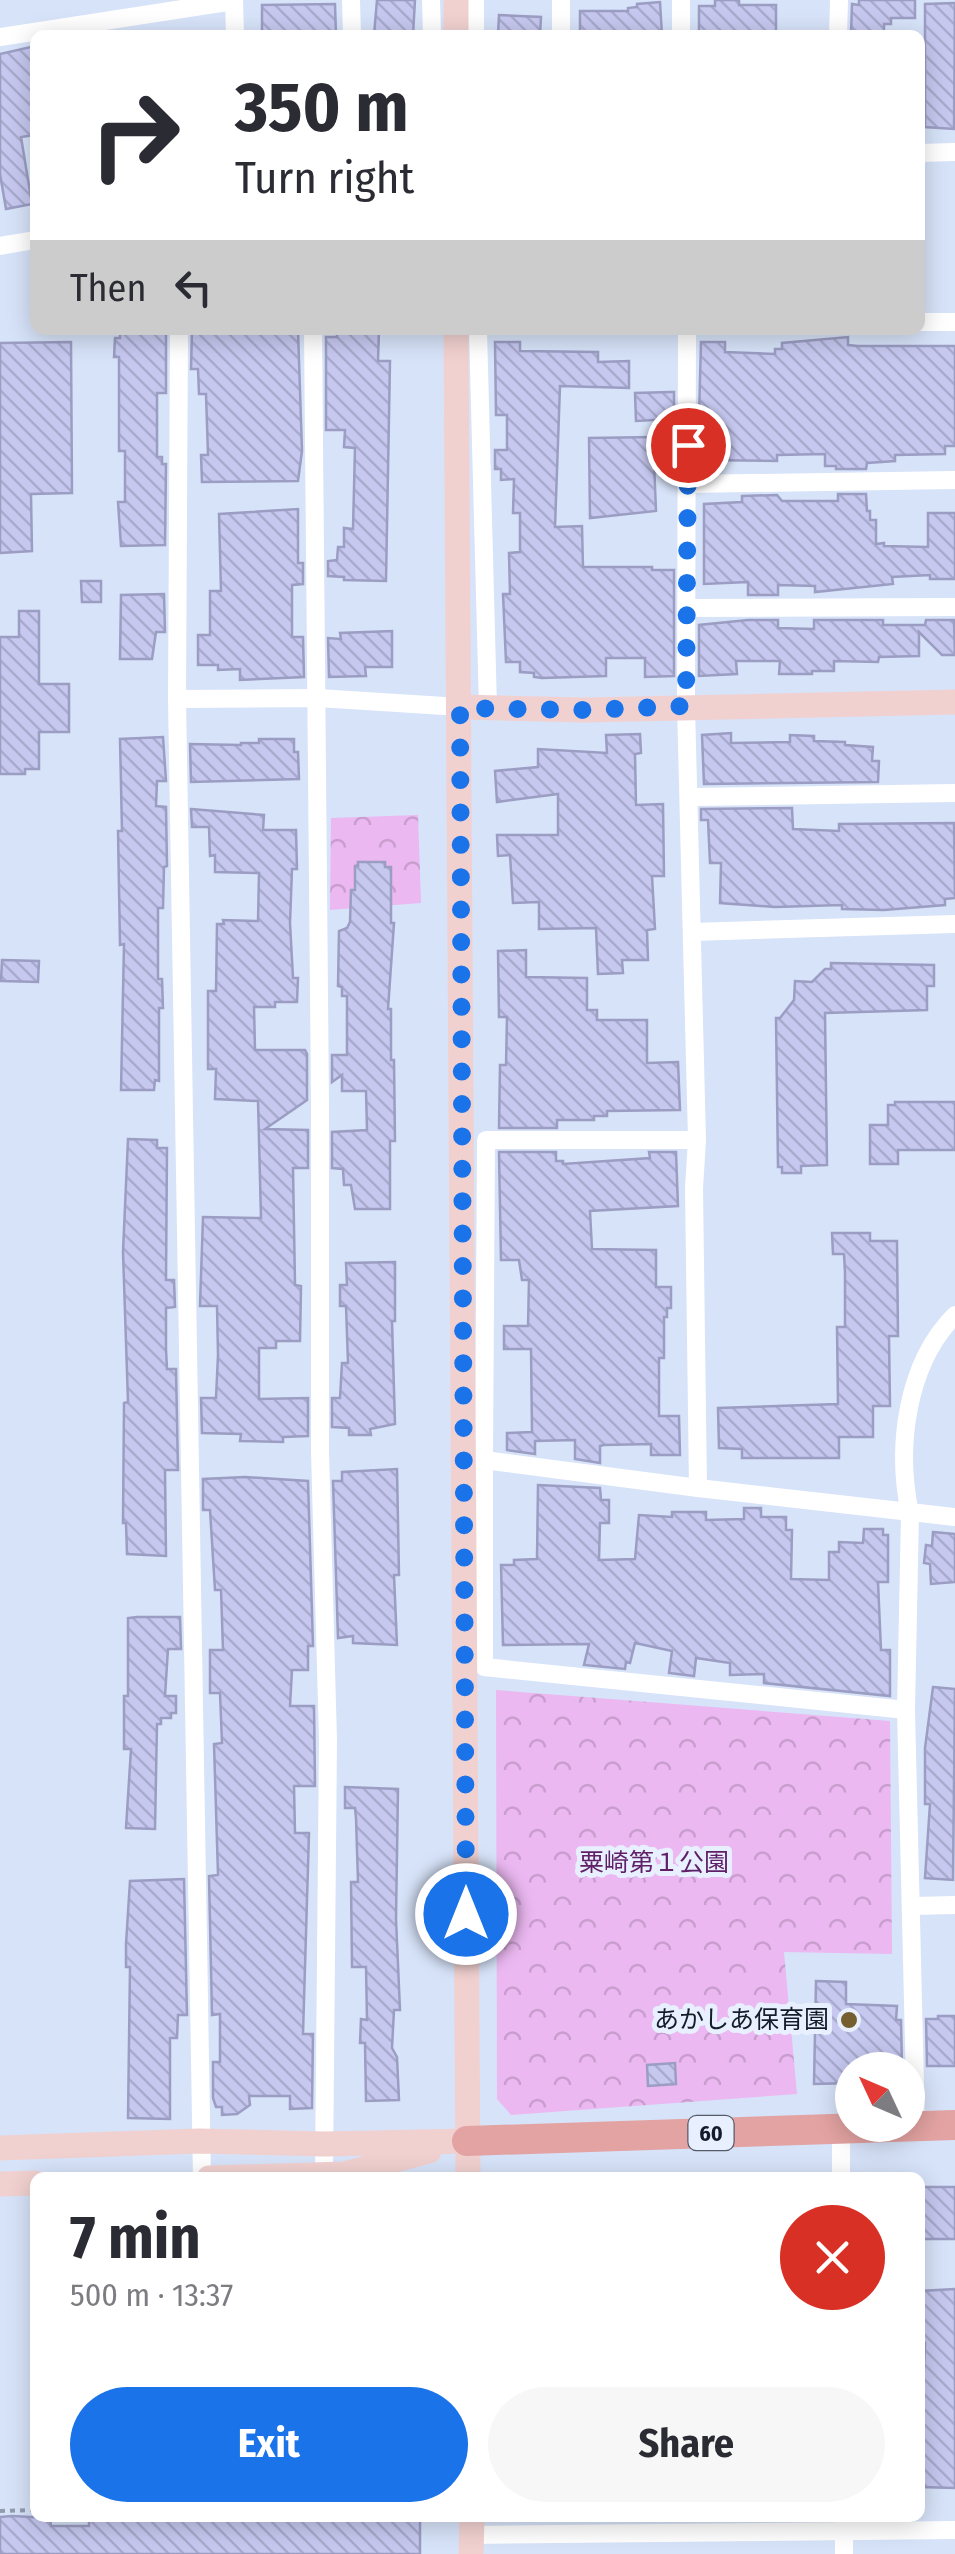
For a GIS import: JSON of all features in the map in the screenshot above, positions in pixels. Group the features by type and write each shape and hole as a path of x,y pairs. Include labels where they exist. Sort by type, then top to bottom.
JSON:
{"main road":[{"name":"60","path":"925,2127 955,2125"},
{"name":"60","path":"467,2141 835,2128"}],"street":[{"path":"49,30 234,0 236,30"},
{"path":"351,0 352,30"},
{"path":"432,0 432,30"},
{"path":"456,0 456,30"},
{"path":"475,0 475,30"},
{"path":"561,0 562,30"},
{"path":"681,0 681,30"},
{"path":"838,0 838,30"},
{"path":"0,38 30,33"},
{"path":"925,152 955,152"},
{"path":"0,246 30,241"},
{"path":"925,322 955,322"},
{"path":"179,335 177,698 202,2172"},
{"path":"313,335 320,1450 328,1741 324,2172"},
{"path":"456,335 468,2172"},
{"path":"478,335 488,708"},
{"path":"687,335 686,706 697,1140 694,1188 698,1488"},
{"path":"688,484 955,480"},
{"path":"688,608 955,607"},
{"path":"177,698 318,698 460,708 585,710 955,702"},
{"path":"690,797 955,793"},
{"path":"692,932 955,924"},
{"path":"697,1140 486,1140 484,1666 906,1710"},
{"path":"915,2052 906,1710 910,1513 903,1481 911,1391 928,1354 955,1315"},
{"path":"484,1460 955,1517"},
{"path":"912,1906 955,1905"},
{"path":"0,2148 199,2141 467,2141"},
{"path":"351,2172 467,2141"},
{"path":"841,2142 842,2172"},
{"path":"0,2184 30,2183"},
{"path":"844,2524 844,2554"},
{"path":"471,2535 844,2524 955,2530"}],"path":[{"path":"0,2511 30,2510"}],"green space":[{"path":"418,815 421,903 330,910 331,818"},
{"name":"粟崎第１公園","path":"496,1690 890,1721 892,1954 784,1952 797,2094 511,2115 497,2099"}],"building":[{"path":"377,0 415,0 413,30 374,30"},
{"path":"715,0 739,0 739,5 776,5 776,30 699,30 699,6 715,6"},
{"path":"859,0 915,0 915,18 891,18 891,24 884,24 884,30 851,30 852,4 859,5"},
{"path":"660,2 662,30 580,30 580,11 628,11 637,4"},
{"path":"955,3 954,129 925,127 925,4"},
{"path":"335,4 336,30 262,30 262,5"},
{"path":"499,15 541,17 540,30 498,30"},
{"path":"30,47 30,136 21,137 30,204 6,209 0,174 0,54"},
{"path":"166,335 166,393 157,393 157,457 162,457 162,464 166,464 165,545 121,546 118,502 125,502 125,451 119,451 119,357 114,357 115,338"},
{"path":"192,335 298,335 302,451 298,481 202,482 201,455 208,455 206,394 199,394 198,369 191,369"},
{"path":"379,335 378,361 390,361 386,581 328,576 328,561 337,560 338,547 344,547 344,528 353,529 355,448 344,447 345,430 326,430 326,337"},
{"path":"848,337 848,345 858,346 955,346 955,446 945,446 945,454 895,455 895,461 867,463 866,469 825,466 825,454 777,455 777,461 703,460 699,418 701,342 725,342 725,352 775,354 775,349 782,349 782,343"},
{"path":"71,342 72,493 31,494 32,551 0,553 0,343"},
{"path":"495,342 520,342 520,351 598,352 598,362 629,361 629,388 560,386 555,527 582,526 583,567 674,570 674,676 645,677 645,658 606,658 606,676 542,678 520,672 520,662 506,662 503,594 510,594 509,553 520,552 520,513 513,513 514,479 501,480 501,469 495,469 495,450 507,450 507,415 496,415"},
{"path":"674,392 674,419 636,421 635,393"},
{"path":"653,437 656,511 590,518 589,438"},
{"path":"838,494 866,494 870,520 876,520 876,544 884,546 928,547 928,513 955,513 955,579 930,579 930,575 892,577 893,584 815,592 815,586 778,585 778,595 748,595 748,582 704,584 704,504 742,502 742,496 777,495 782,501 838,501"},
{"path":"298,509 298,563 303,563 303,584 292,585 292,637 303,637 304,677 240,680 240,669 218,670 218,665 198,665 198,635 210,635 210,591 221,591 219,514"},
{"path":"81,581 101,581 101,602 82,602"},
{"path":"164,594 165,632 156,632 152,659 120,659 121,595"},
{"path":"19,611 39,611 39,684 69,684 69,732 39,732 39,769 25,769 25,774 0,774 0,637 19,637"},
{"path":"778,620 778,628 814,629 814,620 883,620 883,625 925,625 926,620 954,620 955,655 942,655 919,632 919,656 879,657 878,662 834,661 834,671 812,674 779,674 780,661 736,661 737,674 699,676 699,625"},
{"path":"392,631 392,667 365,667 366,676 329,677 328,638 341,639 340,633"},
{"path":"731,733 731,743 790,742 790,735 873,747 872,761 879,761 878,782 704,784 702,735"},
{"path":"640,734 641,753 635,754 636,805 663,804 664,876 652,876 655,929 647,930 648,960 622,960 623,973 598,974 596,928 539,929 539,902 513,903 510,855 498,856 497,835 558,835 558,794 497,802 495,771 538,767 538,749 607,753 606,735"},
{"path":"163,737 166,781 157,781 156,806 166,807 167,866 163,908 158,908 158,979 162,979 163,1008 159,1008 159,1081 155,1080 154,1090 121,1090 124,944 120,945 120,739"},
{"path":"259,739 294,739 299,779 191,782 190,744 241,745 259,743"},
{"path":"792,808 793,829 839,831 839,824 954,823 955,898 945,899 945,905 884,910 842,909 842,905 775,907 720,903 721,863 710,863 708,820 701,820 701,809"},
{"path":"191,809 264,815 263,830 296,830 297,869 292,869 290,923 293,978 298,978 297,1002 254,1007 255,1050 305,1050 307,1054 307,1100 265,1129 308,1130 308,1168 293,1168 295,1285 301,1286 300,1341 276,1341 276,1348 259,1348 259,1399 308,1398 308,1436 283,1437 283,1442 240,1441 241,1434 202,1433 201,1398 216,1398 218,1355 217,1306 200,1306 203,1217 261,1218 258,1101 215,1099 216,1069 208,1069 208,991 216,991 217,924 224,924 223,920 258,921 259,873 215,872 209,827 192,827"},
{"path":"358,862 385,862 385,867 391,867 394,923 388,1009 394,1060 395,1141 390,1141 390,1209 355,1209 351,1185 344,1185 343,1169 332,1168 332,1132 367,1130 366,1091 342,1091 342,1075 332,1082 332,1055 347,1055 347,996 342,996 342,987 338,986 339,931 350,922 351,890 355,890"},
{"path":"526,950 526,977 587,978 587,1010 597,1010 597,1020 647,1020 647,1063 678,1062 680,1110 607,1111 607,1116 594,1116 594,1120 557,1120 557,1128 499,1128 500,1065 506,1065 507,1017 499,1017 498,951"},
{"path":"2,960 39,961 38,982 1,981"},
{"path":"831,963 934,965 934,986 927,986 927,1010 825,1013 827,1165 801,1166 801,1173 782,1173 782,1167 778,1167 776,1018 794,1000 795,981 812,982 825,969 831,969"},
{"path":"955,1102 955,1150 898,1150 898,1164 870,1164 870,1125 888,1125 888,1105"},
{"path":"128,1139 157,1140 157,1148 167,1148 166,1280 174,1280 175,1307 166,1308 166,1349 167,1369 176,1369 178,1470 165,1470 166,1556 127,1554 123,1523 124,1403 128,1402 123,1252"},
{"path":"499,1152 556,1152 556,1161 563,1164 650,1158 649,1152 676,1152 678,1206 590,1211 592,1249 656,1250 656,1287 671,1287 671,1308 667,1308 664,1317 664,1358 659,1358 659,1416 679,1416 680,1455 651,1455 651,1444 604,1445 600,1446 600,1463 575,1459 575,1440 535,1441 535,1454 507,1450 507,1433 532,1432 531,1349 504,1349 504,1326 528,1326 529,1280 522,1280 519,1260 501,1260"},
{"path":"832,1233 870,1233 870,1241 897,1241 898,1336 889,1336 890,1406 873,1406 873,1437 839,1437 839,1458 742,1458 742,1449 719,1448 718,1408 838,1404 837,1327 845,1327 845,1272 844,1254 833,1254"},
{"path":"395,1262 395,1424 370,1429 371,1435 349,1435 349,1428 332,1427 332,1398 340,1398 342,1363 348,1363 346,1306 340,1306 340,1285 347,1285 346,1263"},
{"path":"397,1469 397,1645 353,1643 353,1636 338,1638 333,1481 342,1481 342,1472"},
{"path":"203,1479 308,1481 313,1646 308,1646 308,1670 292,1670 290,1706 314,1706 315,1786 294,1786 295,1833 309,1833 303,2034 313,2034 312,2108 290,2109 290,2096 249,2096 250,2105 237,2114 222,2115 222,2107 216,2107 213,2098 213,2062 220,2062 220,2014 212,2015 209,1876 218,1875 214,1744 222,1743 220,1693 210,1693 210,1650 223,1650 221,1590 215,1590 210,1510 203,1510"},
{"path":"538,1485 600,1488 601,1500 609,1500 609,1523 600,1523 599,1560 635,1559 639,1515 672,1517 672,1512 706,1512 706,1520 744,1519 744,1508 761,1508 761,1517 786,1517 786,1530 792,1530 791,1579 829,1580 829,1552 839,1552 839,1542 863,1543 864,1529 883,1529 883,1535 888,1535 888,1582 878,1582 881,1650 890,1650 890,1696 764,1683 764,1674 730,1675 730,1663 696,1658 694,1676 669,1673 672,1651 635,1643 625,1669 584,1665 589,1644 503,1645 501,1565 537,1559"},
{"path":"933,1532 955,1534 955,1582 931,1584 930,1564 924,1563 926,1545 932,1546"},
{"path":"180,1617 181,1649 168,1649 165,1696 176,1696 176,1713 171,1713 171,1718 161,1718 161,1724 157,1724 155,1829 126,1828 131,1749 124,1749 128,1618"},
{"path":"933,1687 955,1689 953,1880 925,1878 930,1804 925,1804 925,1748"},
{"path":"345,1787 398,1789 396,1919 400,2010 394,2010 392,2048 397,2057 399,2100 366,2101 365,2043 360,2043 361,2019 367,2020 366,1967 352,1967 351,1882 358,1882 356,1818 355,1808 345,1808"},
{"path":"184,1879 187,2015 178,2015 177,2038 170,2038 170,2119 128,2118 130,1967 126,1967 126,1944 130,1881"},
{"path":"816,1981 846,1982 846,2004 897,2006 902,2052 835,2052 835,2083 814,2084"},
{"path":"955,2016 955,2066 927,2066 926,2019"},
{"path":"675,2063 676,2084 648,2086 647,2065"},
{"path":"925,2187 955,2187 955,2239 925,2239"},
{"path":"955,2289 955,2488 925,2487 925,2291"},
{"path":"0,2517 30,2517 30,2522 50,2522 51,2526 89,2526 89,2522 420,2522 420,2554 0,2554"}],"place":[{"name":"あかしあ保育園","path":"849,2020"}],"route":[{"path":"466,1914 460,708 585,710 686,706 688,445"}]}
